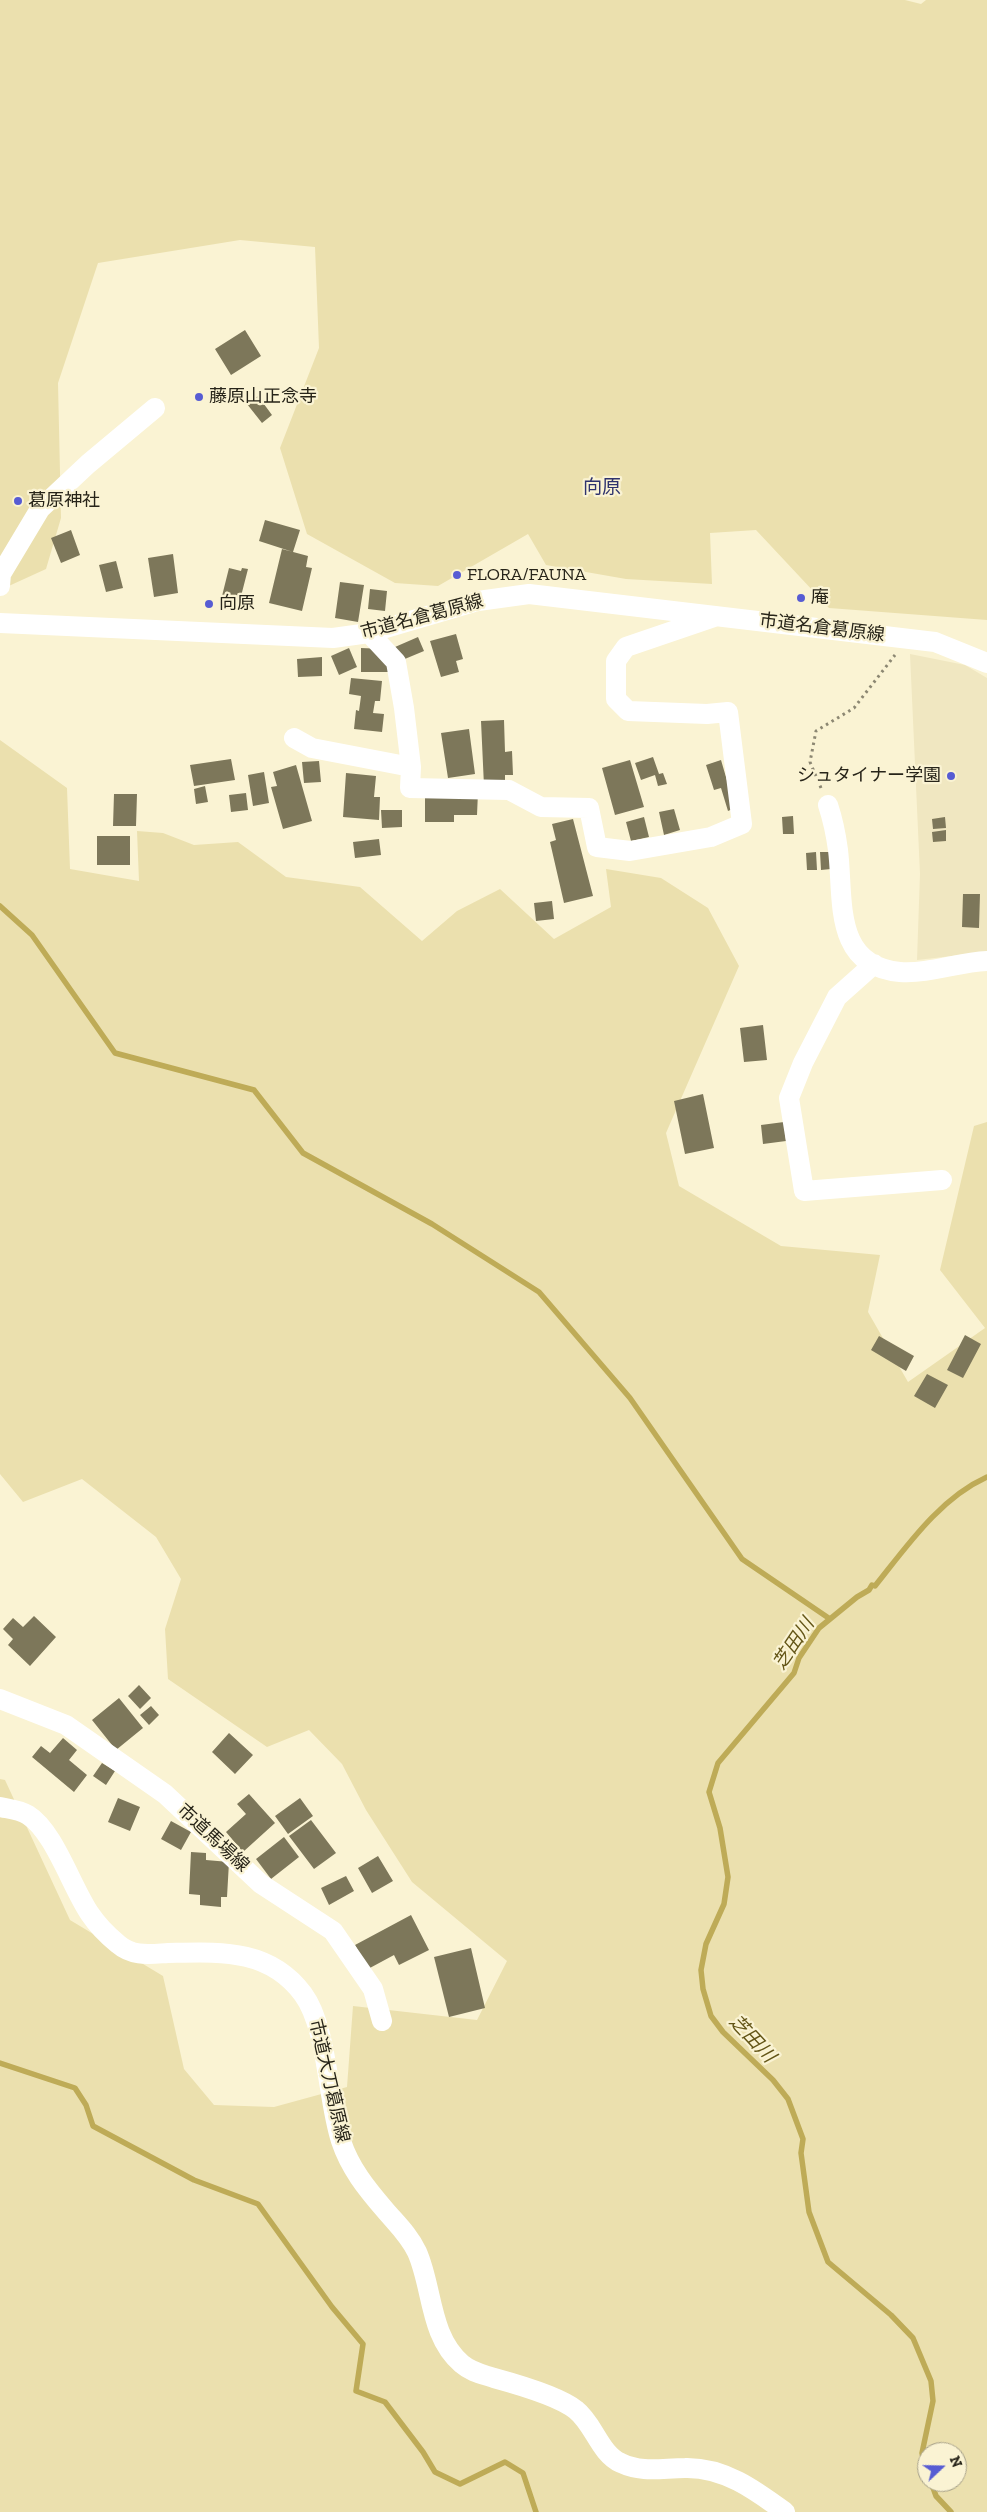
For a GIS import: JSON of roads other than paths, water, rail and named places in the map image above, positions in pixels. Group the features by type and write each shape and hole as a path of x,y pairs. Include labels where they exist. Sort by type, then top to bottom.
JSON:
{"street":[{"path":"0,586 1,574 40,509 88,464 155,408"},
{"name":"市道名倉葛原線","path":"0,623 333,638 369,633 478,601 529,594 935,642 986,661"},
{"path":"369,633 396,662 412,767 410,788 509,790 541,807 589,808 597,847 630,851 711,837 742,824 728,712 707,714 628,711 616,699 616,661 626,647 718,616"},
{"path":"294,738 312,748 412,767"},
{"path":"828,806 838,851 842,918 853,945 874,964 901,972 926,972 987,960"},
{"path":"874,964 837,996 803,1063 789,1098 804,1191 942,1180"},
{"name":"市道馬場線","path":"0,1699 66,1725 157,1788 211,1835 261,1884 333,1931 373,1989 382,2021"},
{"name":"市道大刀葛原線","path":"0,1807 26,1814 43,1829 89,1913 104,1932 122,1947 143,1955 221,1952 255,1958 274,1968 302,1992 312,2009 318,2025 329,2093 346,2155 352,2169 404,2231 416,2249 430,2292 438,2330 446,2347 469,2371 510,2383 562,2402 576,2410 588,2422 613,2459 621,2464 642,2470 687,2468 711,2471 742,2482 785,2512"}],"waterway":[{"path":"0,906 32,935 115,1053 254,1090 303,1153 432,1224 539,1292 630,1398 742,1559 830,1619"},
{"name":"芝田川","path":"924,2442 933,2401 931,2381 913,2338 891,2315 828,2262 809,2212 801,2153 803,2139 788,2099 773,2080 723,2032 711,2016 703,1989 701,1970 706,1944 724,1904 728,1877 720,1828 709,1792 718,1763 794,1673 799,1658 819,1628 857,1597 869,1590 872,1585 875,1586 912,1539 939,1510 954,1497 987,1477"},
{"path":"0,2063 75,2088 86,2105 93,2126 194,2180 258,2204 332,2307 363,2344 356,2391 385,2402 423,2452 435,2472 460,2484 505,2462 523,2473 536,2512"},
{"name":"芝田川","path":"935,2492 951,2512"}],"place":[{"name":"藤原山正念寺","path":"199,397"},
{"name":"葛原神社","path":"18,501"},
{"name":"FLORA/FAUNA","path":"457,575"},
{"name":"庵","path":"801,598"},
{"name":"向原","path":"209,604"},
{"name":"シュタイナー学園","path":"951,776"}],"district":[{"name":"向原","path":"602,488"}]}
